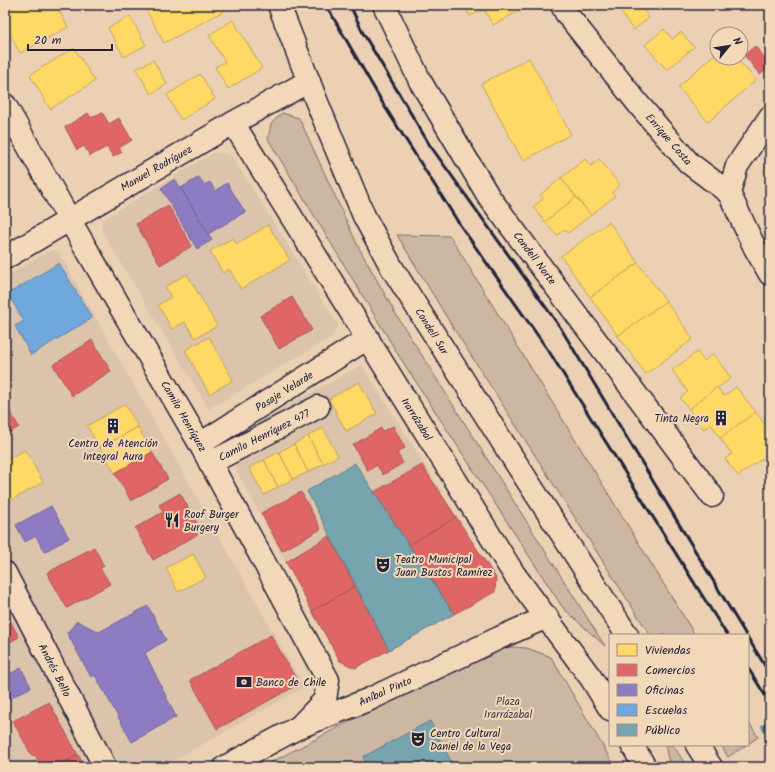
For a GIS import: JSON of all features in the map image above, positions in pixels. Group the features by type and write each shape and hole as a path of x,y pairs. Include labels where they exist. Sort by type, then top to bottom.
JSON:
{"street":[{"name":"Condell Sur","path":"279,5 364,216 392,268 626,634"},
{"name":"Condell Norte","path":"384,5 420,81 489,197 712,496"},
{"name":"Enrique Costa","path":"568,8 639,105 688,163 729,193 755,248 770,274"},
{"name":"Manuel Rodríguez","path":"5,258 233,123 309,81"},
{"name":"Camilo Henríquez","path":"5,105 205,454 328,680 325,700 299,727"},
{"path":"729,193 738,166 770,117"},
{"name":"Irarrázabal","path":"233,123 514,574 591,678 609,707"},
{"name":"Pasaje Velarde","path":"205,454 368,338"},
{"name":"Camilo Henríquez 477","path":"205,454 318,407"},
{"name":"Andrés Bello","path":"5,572 105,767"},
{"name":"Aníbal Pinto","path":"225,767 299,727 370,699 547,617"},
{"path":"633,746 645,767"},
{"path":"698,746 711,767"}],"shaded area":[{"path":"215,152 231,155 338,325 333,336 209,409 101,230 102,220"},
{"path":"51,250 58,251 304,687 162,767 5,767 5,277"},
{"path":"362,365 496,578 495,592 355,668 312,611 221,442"}],"green space":[{"path":"282,113 299,118 359,248 397,316 605,646 563,608 399,356 268,139 271,124"},
{"path":"397,235 450,236 694,634 649,634 449,321"},
{"name":"Plaza Irarrázabal","path":"495,646 527,648 551,657 615,767 262,767"},
{"path":"749,723 758,737 749,743"},
{"path":"665,746 674,746 687,767 670,767"},
{"path":"722,746 744,746 728,757"}],"building: Viviendas":[{"path":"14,5 56,5 68,27 20,53 5,25 5,10"},
{"path":"150,5 221,5 224,11 164,43 145,8"},
{"path":"464,5 530,5 493,25 484,9 470,16"},
{"path":"616,5 640,5 649,18 633,30"},
{"path":"130,16 146,45 124,57 108,28"},
{"path":"233,20 262,68 228,89 215,67 225,62 209,35"},
{"path":"664,29 672,39 681,32 694,47 667,70 645,45"},
{"path":"74,48 95,81 50,109 30,75"},
{"path":"529,58 571,134 523,161 481,84"},
{"path":"709,59 709,66 743,66 756,80 708,122 678,87"},
{"path":"153,60 167,84 151,94 136,69"},
{"path":"200,74 215,99 181,120 167,95"},
{"path":"585,159 591,166 599,159 620,185 612,192 615,196 591,215 561,178"},
{"path":"770,161 770,176 763,171"},
{"path":"561,178 576,197 545,222 533,207 543,199 540,195"},
{"path":"576,197 591,215 568,233 564,229 557,236 545,222"},
{"path":"609,222 638,263 590,297 561,256"},
{"path":"268,225 290,260 241,289 229,269 223,273 210,251 233,238 237,244"},
{"path":"638,263 666,301 618,336 590,297"},
{"path":"187,274 217,326 195,338 185,322 172,329 158,305 171,297 165,287"},
{"path":"666,301 693,339 646,374 618,336"},
{"path":"209,337 233,380 209,394 185,350"},
{"path":"697,352 704,361 713,354 731,378 689,409 680,398 688,392 672,370"},
{"path":"359,382 377,414 346,431 329,399"},
{"name":"Tinta Negra","path":"717,387 724,396 736,387 756,412 720,438 711,424 704,429 689,409"},
{"name":"Centro de Atención Integral Aura","path":"125,404 138,427 100,448 87,426"},
{"path":"756,412 770,432 770,453 738,476 725,459 732,454 720,438"},
{"path":"138,427 152,452 115,473 100,448"},
{"path":"323,428 338,456 323,464 308,436"},
{"path":"308,436 323,464 308,472 294,444"},
{"path":"294,444 308,472 293,479 279,452"},
{"path":"25,450 43,482 10,501 5,493 5,461"},
{"path":"279,452 293,479 278,487 264,460"},
{"path":"264,460 278,487 264,495 249,468"},
{"path":"193,554 206,577 178,592 166,568"}],"building: Comercios":[{"path":"755,46 770,64 770,66 760,75 749,61 749,51"},
{"path":"102,112 109,124 119,118 132,140 119,148 122,152 113,157 107,147 90,156 84,146 77,150 65,127 88,113 91,118"},
{"path":"168,205 192,246 160,265 136,224"},
{"path":"292,297 312,330 279,349 260,316"},
{"path":"92,340 111,371 72,396 53,365"},
{"path":"5,403 19,427 5,435"},
{"path":"393,426 405,448 397,453 403,463 383,475 377,465 368,471 353,445 381,428 383,431"},
{"path":"152,452 168,479 131,501 115,473"},
{"path":"422,465 456,517 409,545 374,492"},
{"path":"301,492 321,529 282,551 261,513"},
{"name":"Roof Burger Burgery","path":"180,493 202,532 153,560 135,528 163,512 159,505"},
{"path":"456,517 496,578 495,592 454,614 409,545"},
{"path":"329,536 355,586 312,611 286,562"},
{"path":"94,547 104,566 100,568 110,584 67,608 47,573"},
{"path":"355,586 389,650 355,668 340,661 312,611"},
{"path":"5,611 19,637 5,645"},
{"name":"Banco de Chile","path":"271,635 299,684 217,729 190,680"},
{"path":"49,702 78,755 56,767 42,767 35,755 32,756 13,721"},
{"path":"78,755 85,767 56,767"}],"building: Oficinas":[{"path":"199,177 204,185 210,182 215,191 227,183 245,212 208,234 181,188"},
{"path":"175,179 212,240 197,249 161,188"},
{"path":"51,506 69,538 44,552 36,536 25,542 16,525"},
{"path":"148,606 166,640 145,653 176,717 132,742 95,675 91,677 67,633 77,621 99,632"},
{"path":"5,664 10,674 21,668 31,687 5,701"}],"building: Escuelas":[{"path":"59,263 92,318 31,355 15,326 24,321 8,294"}],"building: Público":[{"name":"Teatro Municipal Juan Bustos Ramírez","path":"355,463 454,614 389,650 307,491"},
{"name":"Centro Cultural Daniel de la Vega","path":"430,721 454,767 368,767 363,757"},
{"path":"770,721 770,741 761,726"}],"railway":[{"path":"326,5 385,107 460,225 550,353 726,634"},
{"path":"350,5 363,33 429,144 560,327 745,634"},
{"path":"749,640 770,674"},
{"path":"749,670 770,703"}],"place":[{"name":"Tinta Negra","path":"721,418"},
{"name":"Centro de Atención Integral Aura","path":"113,426"},
{"name":"Roof Burger Burgery","path":"172,520"},
{"name":"Teatro Municipal Juan Bustos Ramírez","path":"383,565"},
{"name":"Banco de Chile","path":"244,682"},
{"name":"Centro Cultural Daniel de la Vega","path":"418,739"}]}
